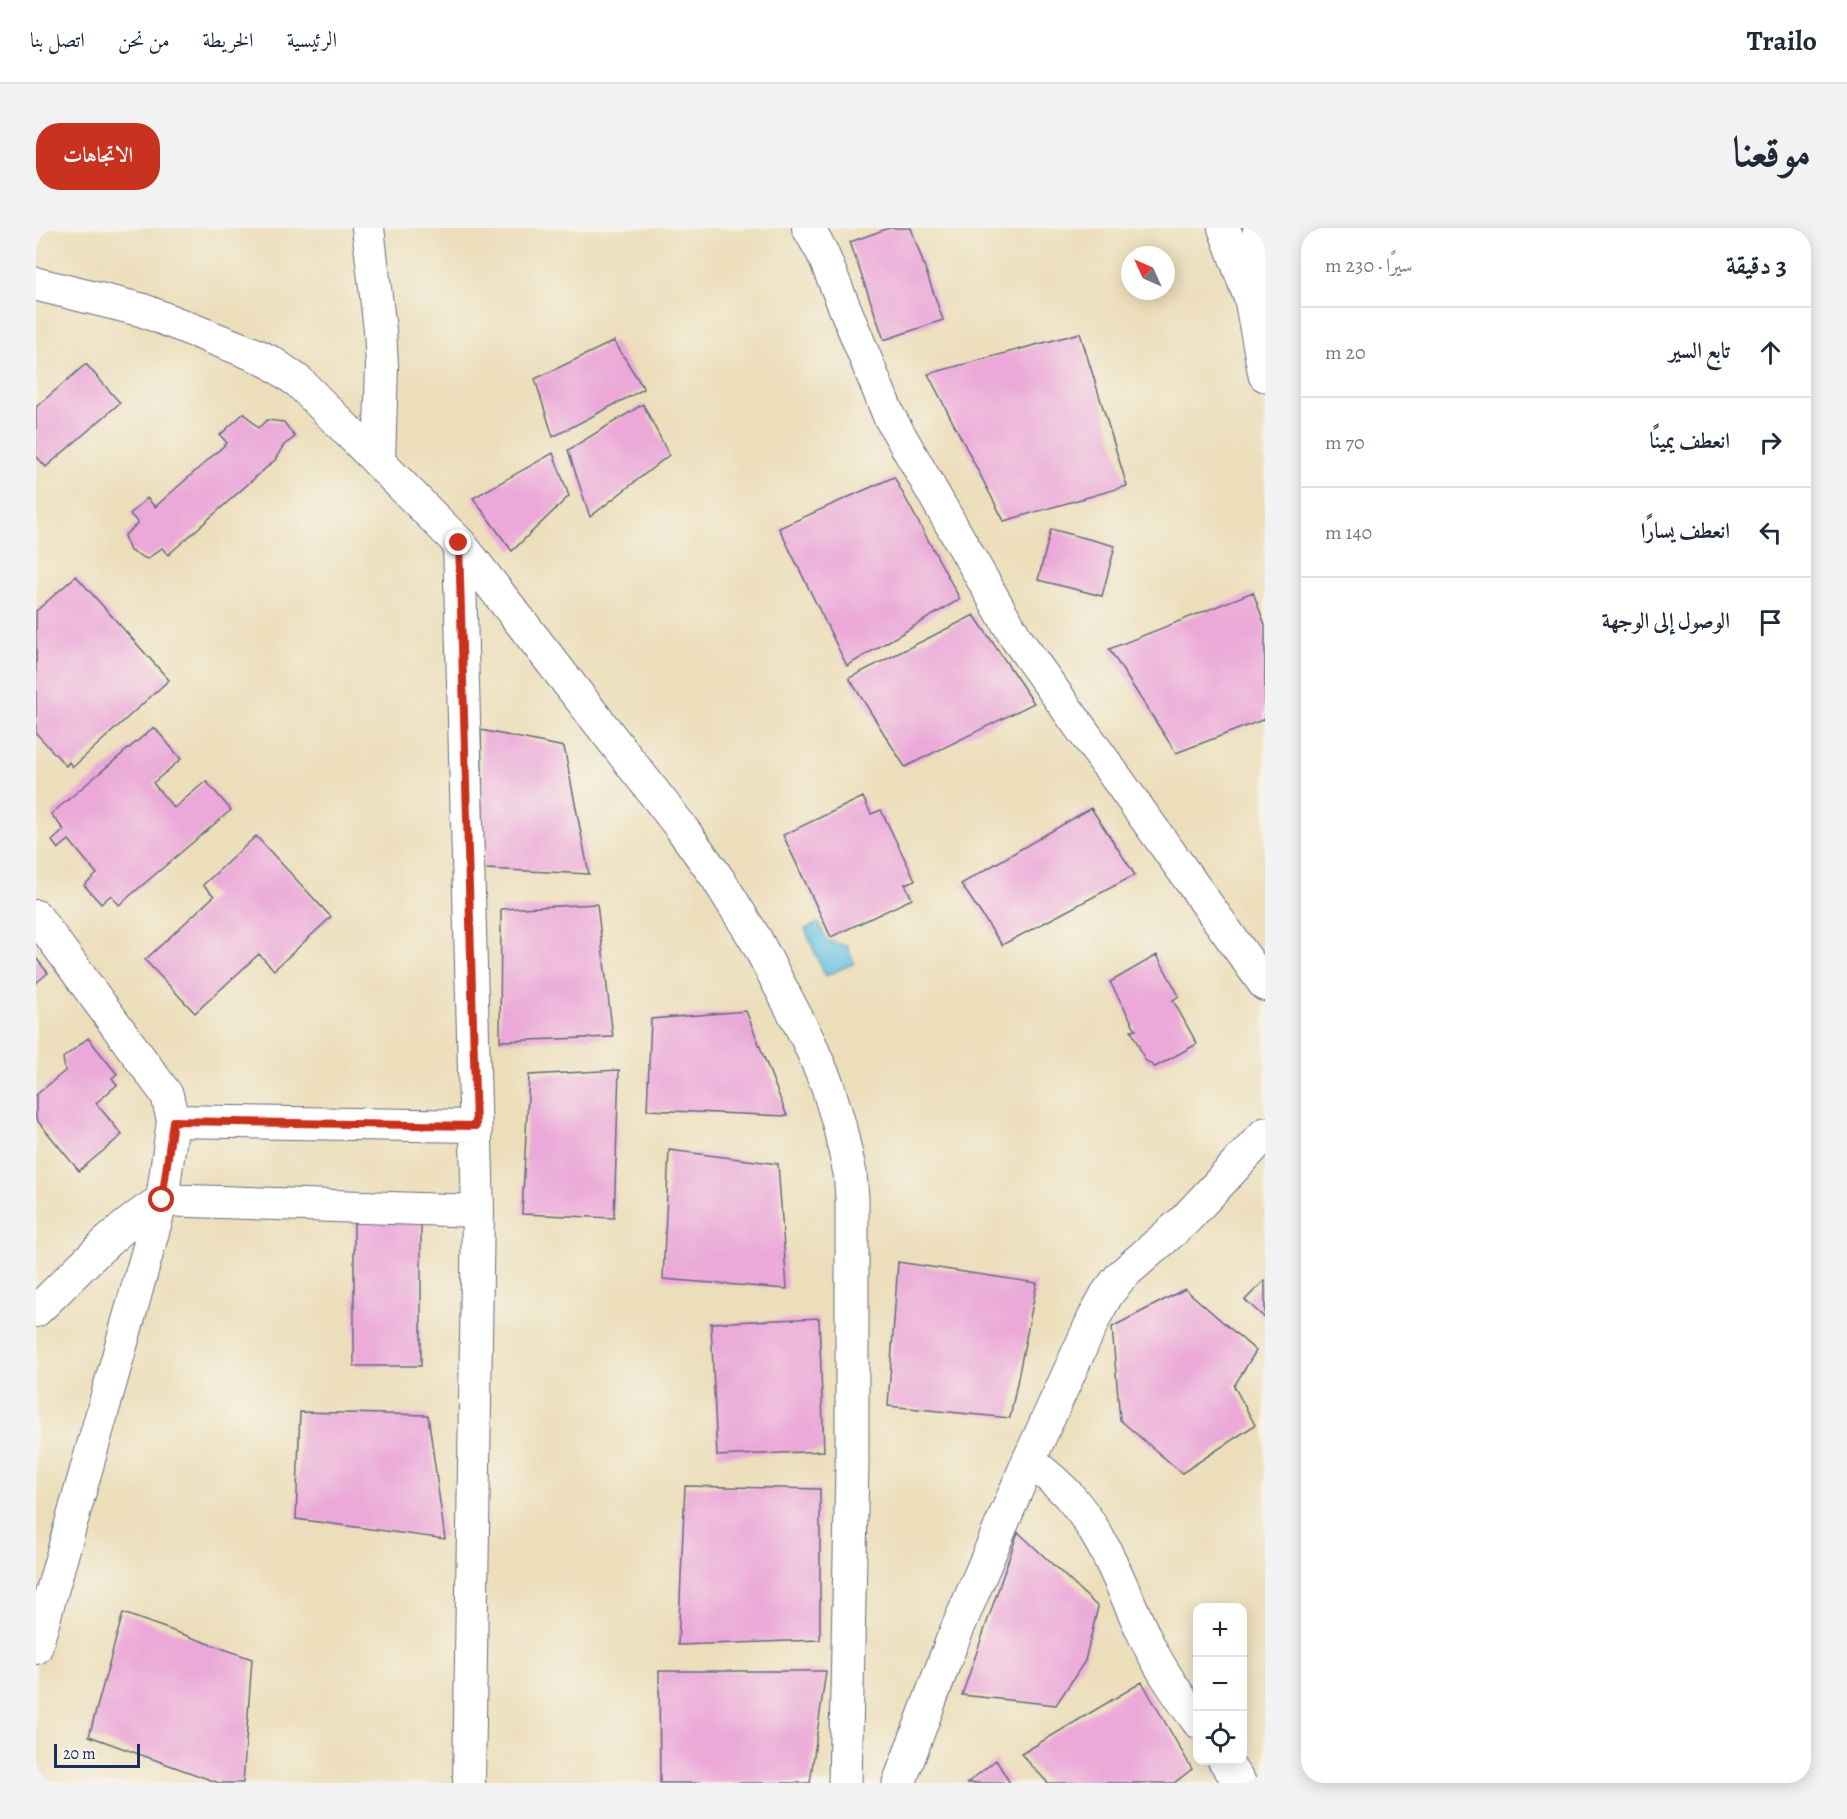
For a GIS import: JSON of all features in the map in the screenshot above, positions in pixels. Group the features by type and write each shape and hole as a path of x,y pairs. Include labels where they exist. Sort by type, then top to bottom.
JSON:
{"street":[{"path":"368,228 381,339 379,462"},
{"path":"808,228 822,252 889,416 1016,638 1265,984"},
{"path":"1224,228 1252,305 1265,375"},
{"path":"1252,305 1255,255 1260,228"},
{"path":"36,284 142,310 256,355 299,382 459,543 598,719 718,879 756,940 808,1040 834,1106 850,1173 853,1225 852,1465 844,1783"},
{"path":"459,543 478,1211 469,1783"},
{"path":"36,916 167,1095 173,1121 162,1200 36,1648"},
{"path":"173,1121 476,1126"},
{"path":"899,1783 947,1652 1029,1460 1107,1294 1121,1276 1184,1221 1265,1134"},
{"path":"36,1311 136,1217 162,1200 478,1211"},
{"path":"1029,1460 1053,1479 1070,1497 1094,1530 1154,1654 1193,1716"},
{"path":"1227,1765 1240,1783"}],"water":[{"path":"819,923 826,940 847,946 854,963 825,976 805,929"}],"building":[{"path":"889,228 911,228 943,320 884,340 850,242"},
{"path":"1080,333 1127,486 1004,521 928,374"},
{"path":"614,341 644,389 553,437 535,379"},
{"path":"86,364 120,403 46,467 36,456 36,407"},
{"path":"643,404 669,455 590,517 568,450"},
{"path":"244,413 258,428 267,420 284,422 295,437 284,445 275,460 168,555 162,548 147,559 130,551 124,536 138,523 130,514 147,498 155,507 227,443 220,435"},
{"path":"553,453 569,496 512,551 473,498"},
{"path":"894,477 960,599 847,666 779,528"},
{"path":"1051,529 1115,546 1102,596 1038,580"},
{"path":"76,576 169,680 73,767 69,762 66,766 36,733 36,611"},
{"path":"1253,592 1265,625 1265,719 1176,753 1109,649"},
{"path":"974,615 1034,703 905,767 849,678"},
{"path":"154,727 181,759 153,783 174,808 206,781 231,810 119,905 111,895 101,904 84,885 97,874 69,840 58,849 52,841 64,830 51,814"},
{"path":"481,730 564,747 589,874 484,869"},
{"path":"863,797 871,814 881,810 915,880 905,884 912,899 831,937 783,835"},
{"path":"1091,808 1135,875 1002,945 961,884"},
{"path":"256,836 331,917 274,970 259,954 195,1013 145,960 214,896 203,885"},
{"path":"597,904 613,1037 500,1041 501,909"},
{"path":"1157,955 1179,996 1173,1000 1197,1044 1155,1067 1145,1060 1131,1030 1136,1030 1110,982"},
{"path":"36,958 48,973 36,983"},
{"path":"746,1011 787,1116 647,1110 651,1019"},
{"path":"88,1038 117,1074 112,1078 117,1085 96,1103 122,1135 79,1171 36,1119 36,1095 65,1071 63,1058"},
{"path":"619,1070 614,1218 522,1214 529,1075"},
{"path":"669,1150 778,1164 787,1289 663,1279"},
{"path":"354,1221 421,1221 421,1366 354,1366"},
{"path":"898,1262 1037,1283 1010,1418 888,1406"},
{"path":"1265,1280 1265,1318 1245,1300"},
{"path":"1185,1289 1256,1351 1234,1386 1255,1425 1182,1473 1120,1420 1112,1327"},
{"path":"819,1318 824,1451 717,1456 711,1323"},
{"path":"300,1412 428,1415 445,1539 296,1519"},
{"path":"685,1486 820,1489 820,1640 678,1645"},
{"path":"1018,1532 1098,1607 1085,1661 1056,1705 962,1695"},
{"path":"123,1613 252,1659 243,1783 219,1783 89,1736"},
{"path":"659,1671 826,1671 810,1783 660,1783"},
{"path":"1142,1682 1192,1769 1174,1783 1048,1783 1021,1754"},
{"path":"996,1760 1010,1783 967,1783"}],"route":[{"path":"162,1200 173,1121 476,1126 459,543"}]}
